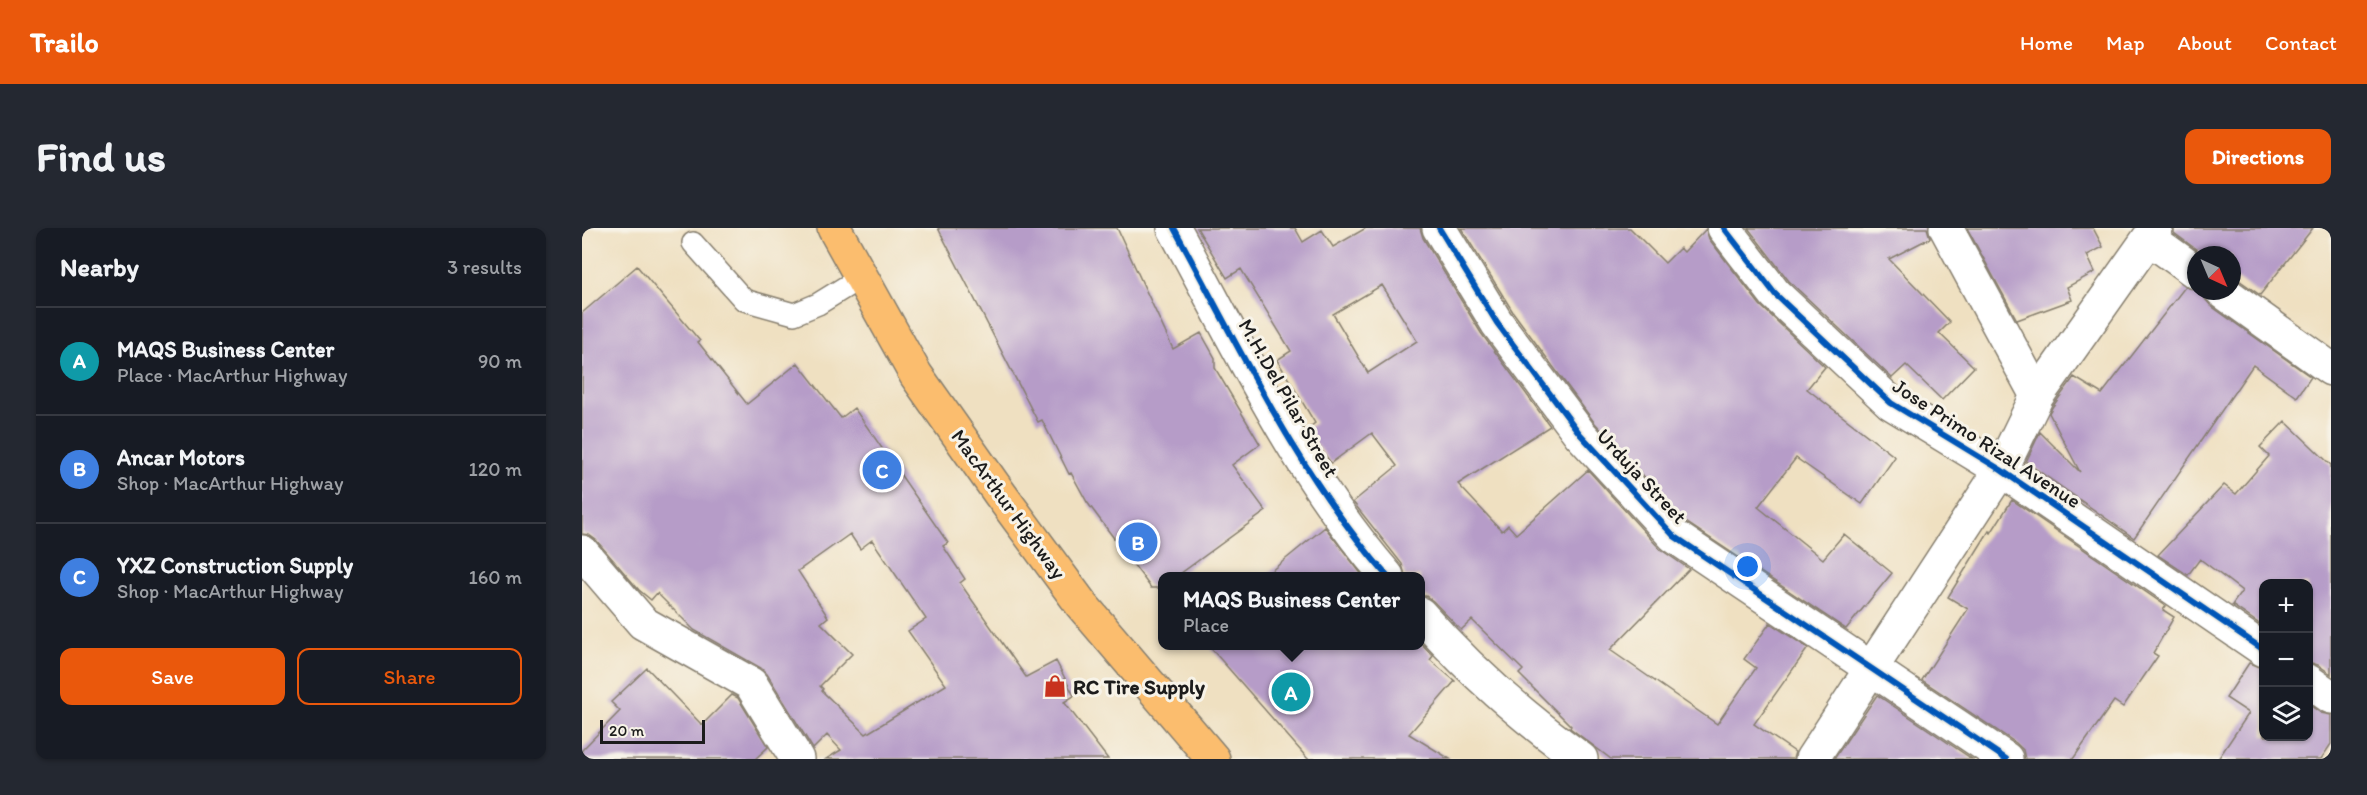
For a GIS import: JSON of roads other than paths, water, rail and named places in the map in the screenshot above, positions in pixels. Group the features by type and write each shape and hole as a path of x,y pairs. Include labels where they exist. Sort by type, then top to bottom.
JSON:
{"highway":[{"name":"MacArthur Highway","path":"834,228 916,375 1074,595 1213,759"}],"street":[{"name":"M.H.Del Pilar Street","path":"1174,228 1287,434 1357,541 1384,572"},
{"name":"Urduja Street","path":"1439,228 1497,323 1573,425 1674,536 1873,667 2006,759"},
{"name":"Jose Primo Rizal Avenue","path":"1724,228 1775,294 1891,403 2001,470 2259,647"},
{"path":"1947,228 2037,396"},
{"path":"1812,759 2001,470 2037,396 2153,233 2187,264"},
{"path":"2235,300 2331,369"},
{"path":"582,552 643,624 751,684 797,759"},
{"path":"1425,620 1443,641 1533,724 1581,759"},
{"path":"2313,684 2331,696"}],"lane":[{"path":"693,243 744,300 794,314 818,304 860,278"}],"place":[{"name":"YXZ Construction Supply","path":"882,470"},
{"name":"Ancar Motors","path":"1138,542"},
{"name":"RC Tire Supply","path":"1055,686"},
{"name":"MAQS Business Center","path":"1291,692"}]}
